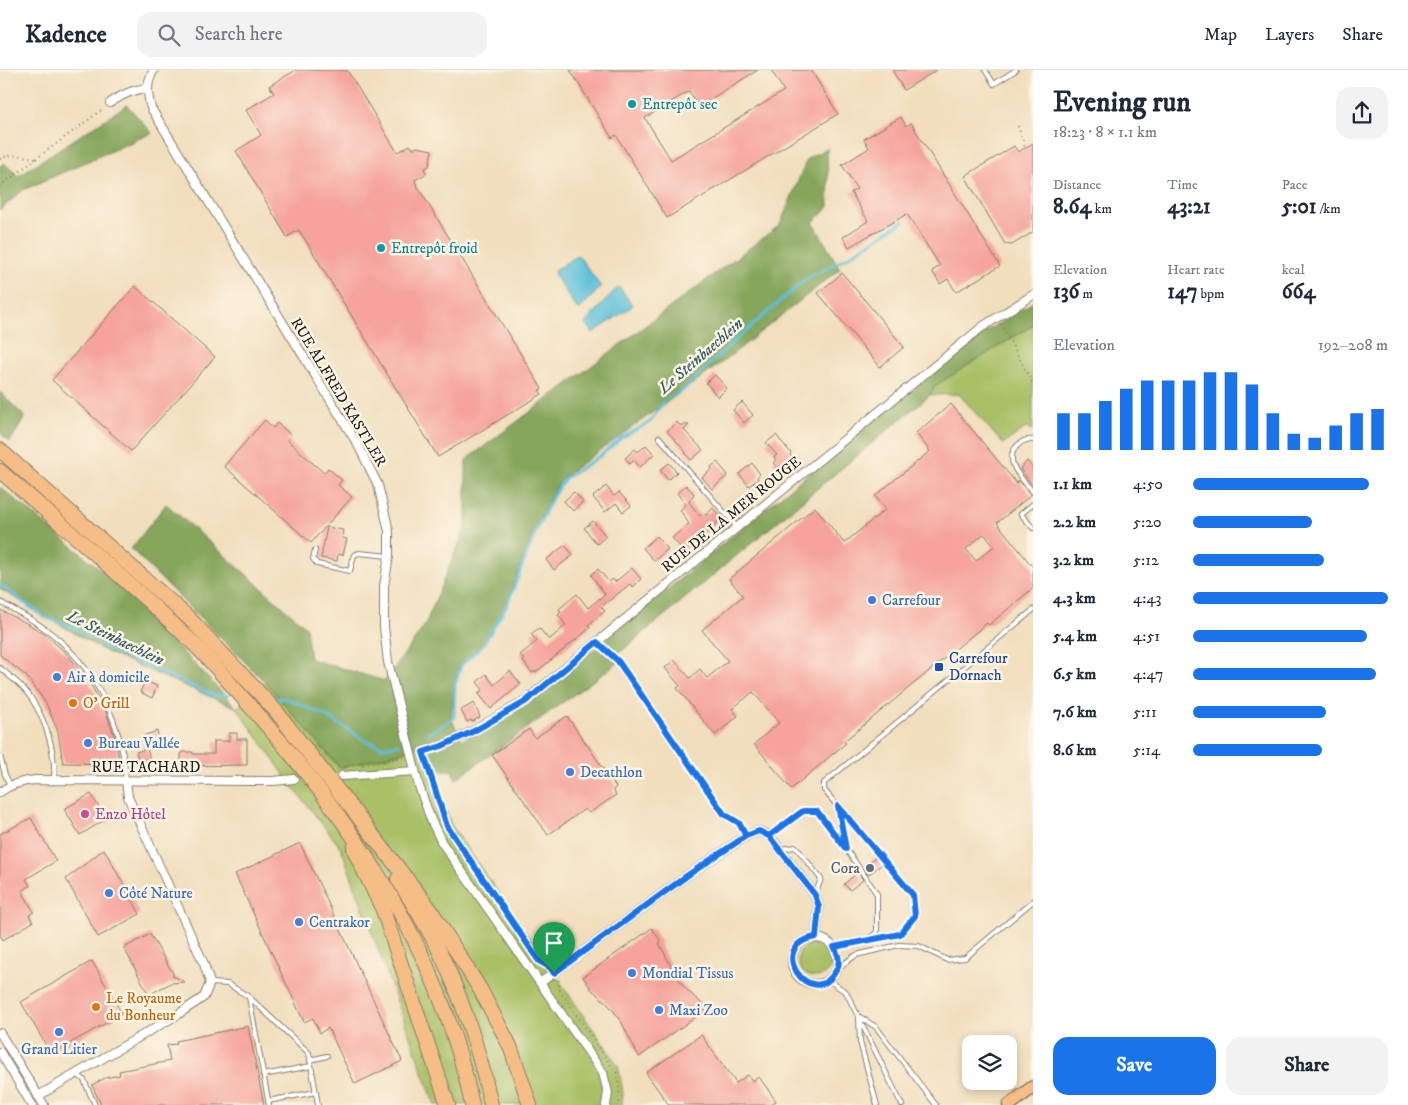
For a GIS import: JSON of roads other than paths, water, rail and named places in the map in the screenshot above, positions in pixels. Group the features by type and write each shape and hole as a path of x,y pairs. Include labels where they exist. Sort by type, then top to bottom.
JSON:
{"highway":[{"path":"0,450 190,618 276,712 360,816 430,909 480,989 510,1046 530,1105"},
{"path":"0,471 89,548 197,646 293,754 379,873 407,924 444,1007 460,1055 471,1102"},
{"path":"360,816 440,952 461,1001 475,1042 490,1101"},
{"path":"352,834 356,854 383,910 448,1105"}],"main road":[{"path":"1009,1105 1033,1087"}],"street":[{"path":"110,103 133,90 148,88 154,70"},
{"name":"RUE ALFRED KASTLER","path":"148,88 151,108 358,445 378,485 389,531 389,556 384,586 384,627 388,662 415,771 431,820 442,843 603,1074 608,1094 606,1105"},
{"name":"RUE DE LA MER ROUGE","path":"442,746 474,731 525,702 737,526 975,333 1033,295"},
{"path":"345,776 415,771"},
{"name":"RUE TACHARD","path":"0,792 10,785 23,781 273,781 294,779"},
{"path":"38,1096 177,1015 204,997 210,983 128,797 126,780"},
{"path":"540,983 688,875 746,836 759,831 769,836 815,895 819,907 816,937"},
{"path":"816,937 829,942 834,947 838,953 838,968 834,975 822,983 807,982 800,978 793,966 794,952 802,941 816,937"},
{"path":"0,1033 44,1105"},
{"path":"0,1052 32,1105"}],"lane":[{"path":"985,70 994,84 1016,70"},
{"path":"659,437 737,526"},
{"path":"1033,440 1029,439 1018,444 1012,454 1012,467 1033,492"},
{"path":"1033,504 1021,514 1033,528"},
{"path":"315,550 313,559 317,564 350,571 354,555 359,553 389,556"},
{"path":"0,602 25,616 58,639 85,668 104,696 114,720 122,750 126,780"},
{"path":"834,947 900,934 915,916 913,895 824,790 824,783 1033,610"},
{"path":"0,668 19,684 33,700 46,729 53,752 54,780"},
{"path":"0,756 10,785"},
{"path":"838,806 846,849"},
{"path":"769,836 803,811 817,811 877,894 876,932 868,941"},
{"path":"780,849 796,847 820,879 815,895"},
{"path":"838,968 856,955 899,945 919,946 947,960 965,958 1033,901"},
{"path":"828,980 846,992 902,1105"},
{"path":"210,983 228,984 249,997 309,1053 318,1105"},
{"path":"249,997 269,1103 316,1092"},
{"path":"859,1016 860,1042 877,1105"},
{"path":"859,1016 876,1027 936,1105"},
{"path":"310,1060 327,1056"},
{"path":"263,1075 311,1066"},
{"path":"76,1073 84,1080 95,1105"}],"water":[{"path":"578,255 601,287 581,308 577,309 554,271"},
{"path":"617,288 620,288 632,305 631,307 593,333 586,325 586,322"}],"waterway":[{"name":"Le Steinbaechlein","path":"428,734 454,718 455,685 461,665 482,646 507,605 536,531 553,496 565,478 600,456 621,438 650,422 664,401 682,391 730,345 806,279 846,258 904,221"},
{"name":"Le Steinbaechlein","path":"0,585 44,617 77,629 111,651 215,696 228,695"},
{"name":"Le Steinbaechlein","path":"273,698 288,699 326,716 366,741 383,747 399,744"}],"place":[{"name":"Entrepôt sec","path":"632,104"},
{"name":"Entrepôt froid","path":"381,248"},
{"name":"Carrefour","path":"872,600"},
{"name":"Carrefour Dornach","path":"939,667"},
{"name":"Air à domicile","path":"57,677"},
{"name":"O' Grill","path":"73,703"},
{"name":"Bureau Vallée","path":"88,743"},
{"name":"Decathlon","path":"570,772"},
{"name":"Enzo Hôtel","path":"85,814"},
{"name":"Cora","path":"870,868"},
{"name":"Côté Nature","path":"109,893"},
{"name":"Centrakor","path":"299,922"},
{"name":"Mondial Tissus","path":"632,973"},
{"name":"Le Royaume du Bonheur","path":"96,1007"},
{"name":"Maxi Zoo","path":"659,1010"},
{"name":"Grand Litier","path":"59,1032"}]}
